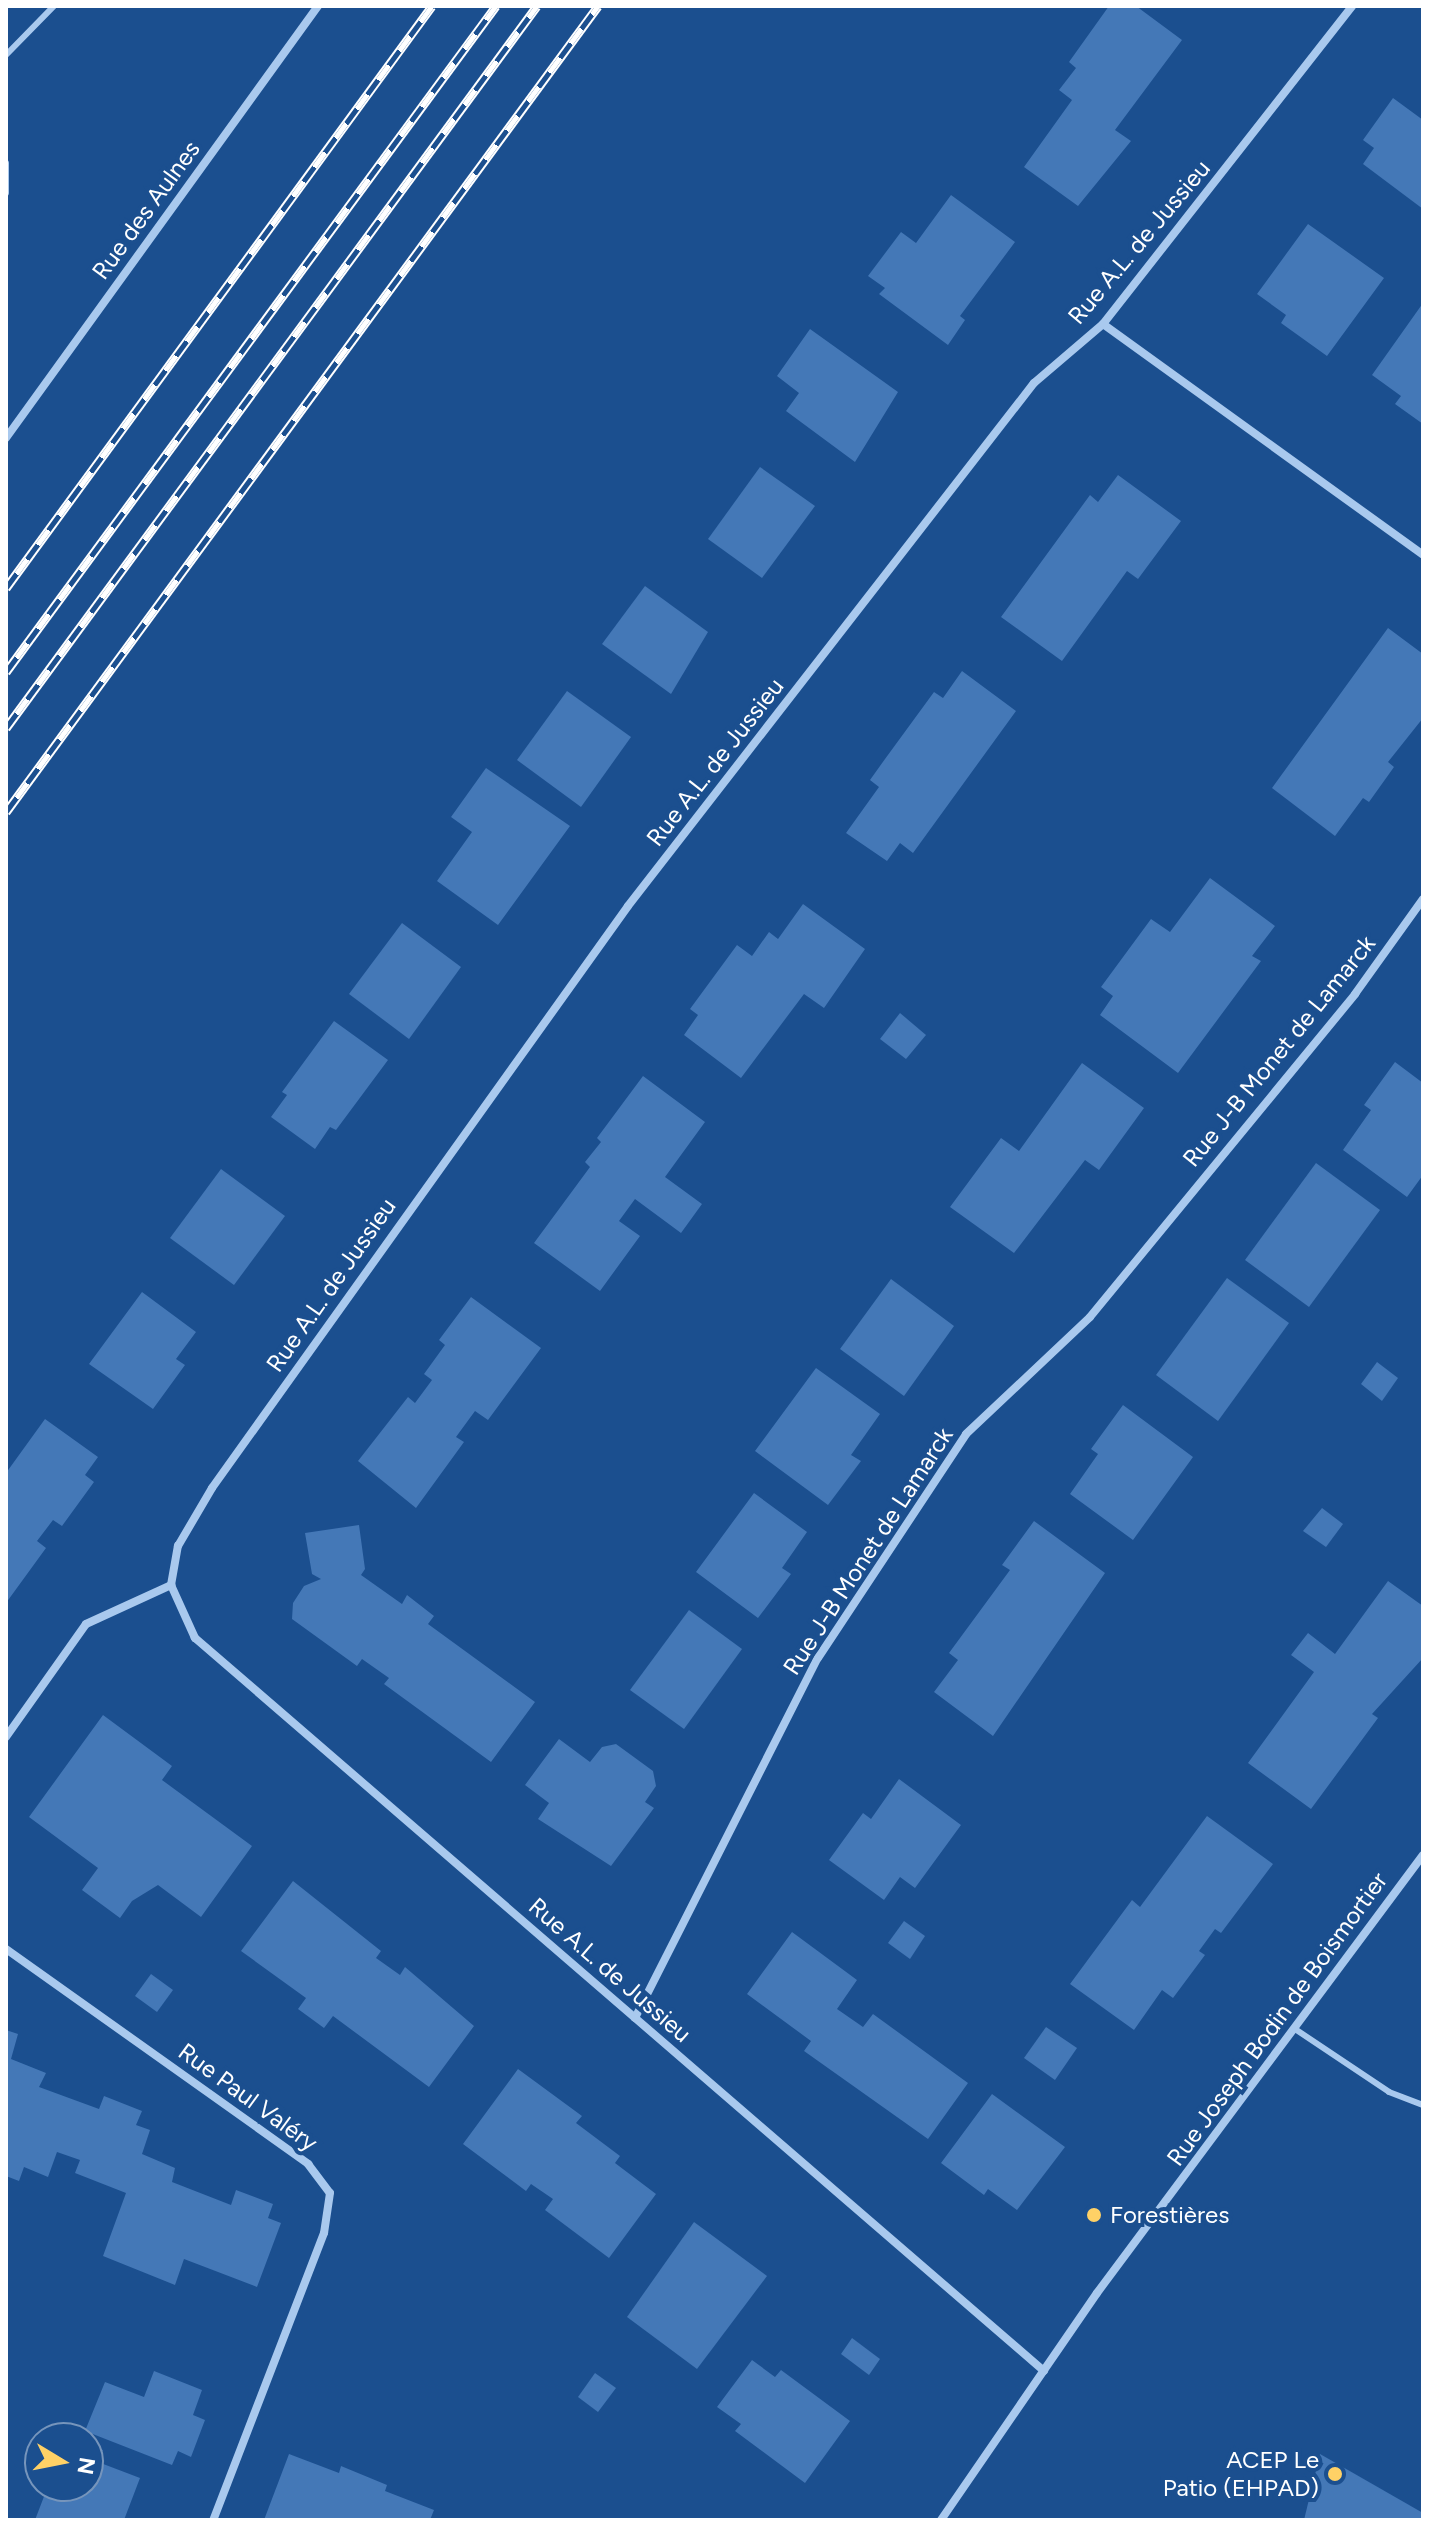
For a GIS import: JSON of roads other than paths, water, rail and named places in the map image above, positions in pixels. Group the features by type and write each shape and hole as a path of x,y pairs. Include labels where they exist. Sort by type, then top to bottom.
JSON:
{"street":[{"name":"Rue des Aulnes","path":"6,438 318,6"},
{"name":"Rue A.L. de Jussieu","path":"1044,2371 195,1638 171,1585 178,1546 212,1488 628,906 1034,383 1103,324 1352,6"},
{"path":"1103,324 1423,555"},
{"name":"Rue J-B Monet de Lamarck","path":"635,2018 818,1658 966,1434 1090,1317 1355,994 1423,899"},
{"path":"6,1737 86,1624 171,1585"},
{"name":"Rue Joseph Bodin de Boismortier","path":"941,2520 1044,2371 1423,1855"},
{"name":"Rue Paul Valéry","path":"6,1949 308,2164 330,2193 324,2233 213,2520"}],"lane":[{"path":"6,55 54,6"},
{"path":"6,163 6,193"},
{"path":"1295,2029 1389,2092 1423,2105"}],"railway":[{"path":"6,588 432,6"},
{"path":"6,672 496,6"},
{"path":"6,728 537,6"},
{"path":"6,812 598,6"}],"place":[{"name":"Forestières","path":"1094,2215"},
{"name":"ACEP Le Patio (EHPAD)","path":"1335,2474"}]}
